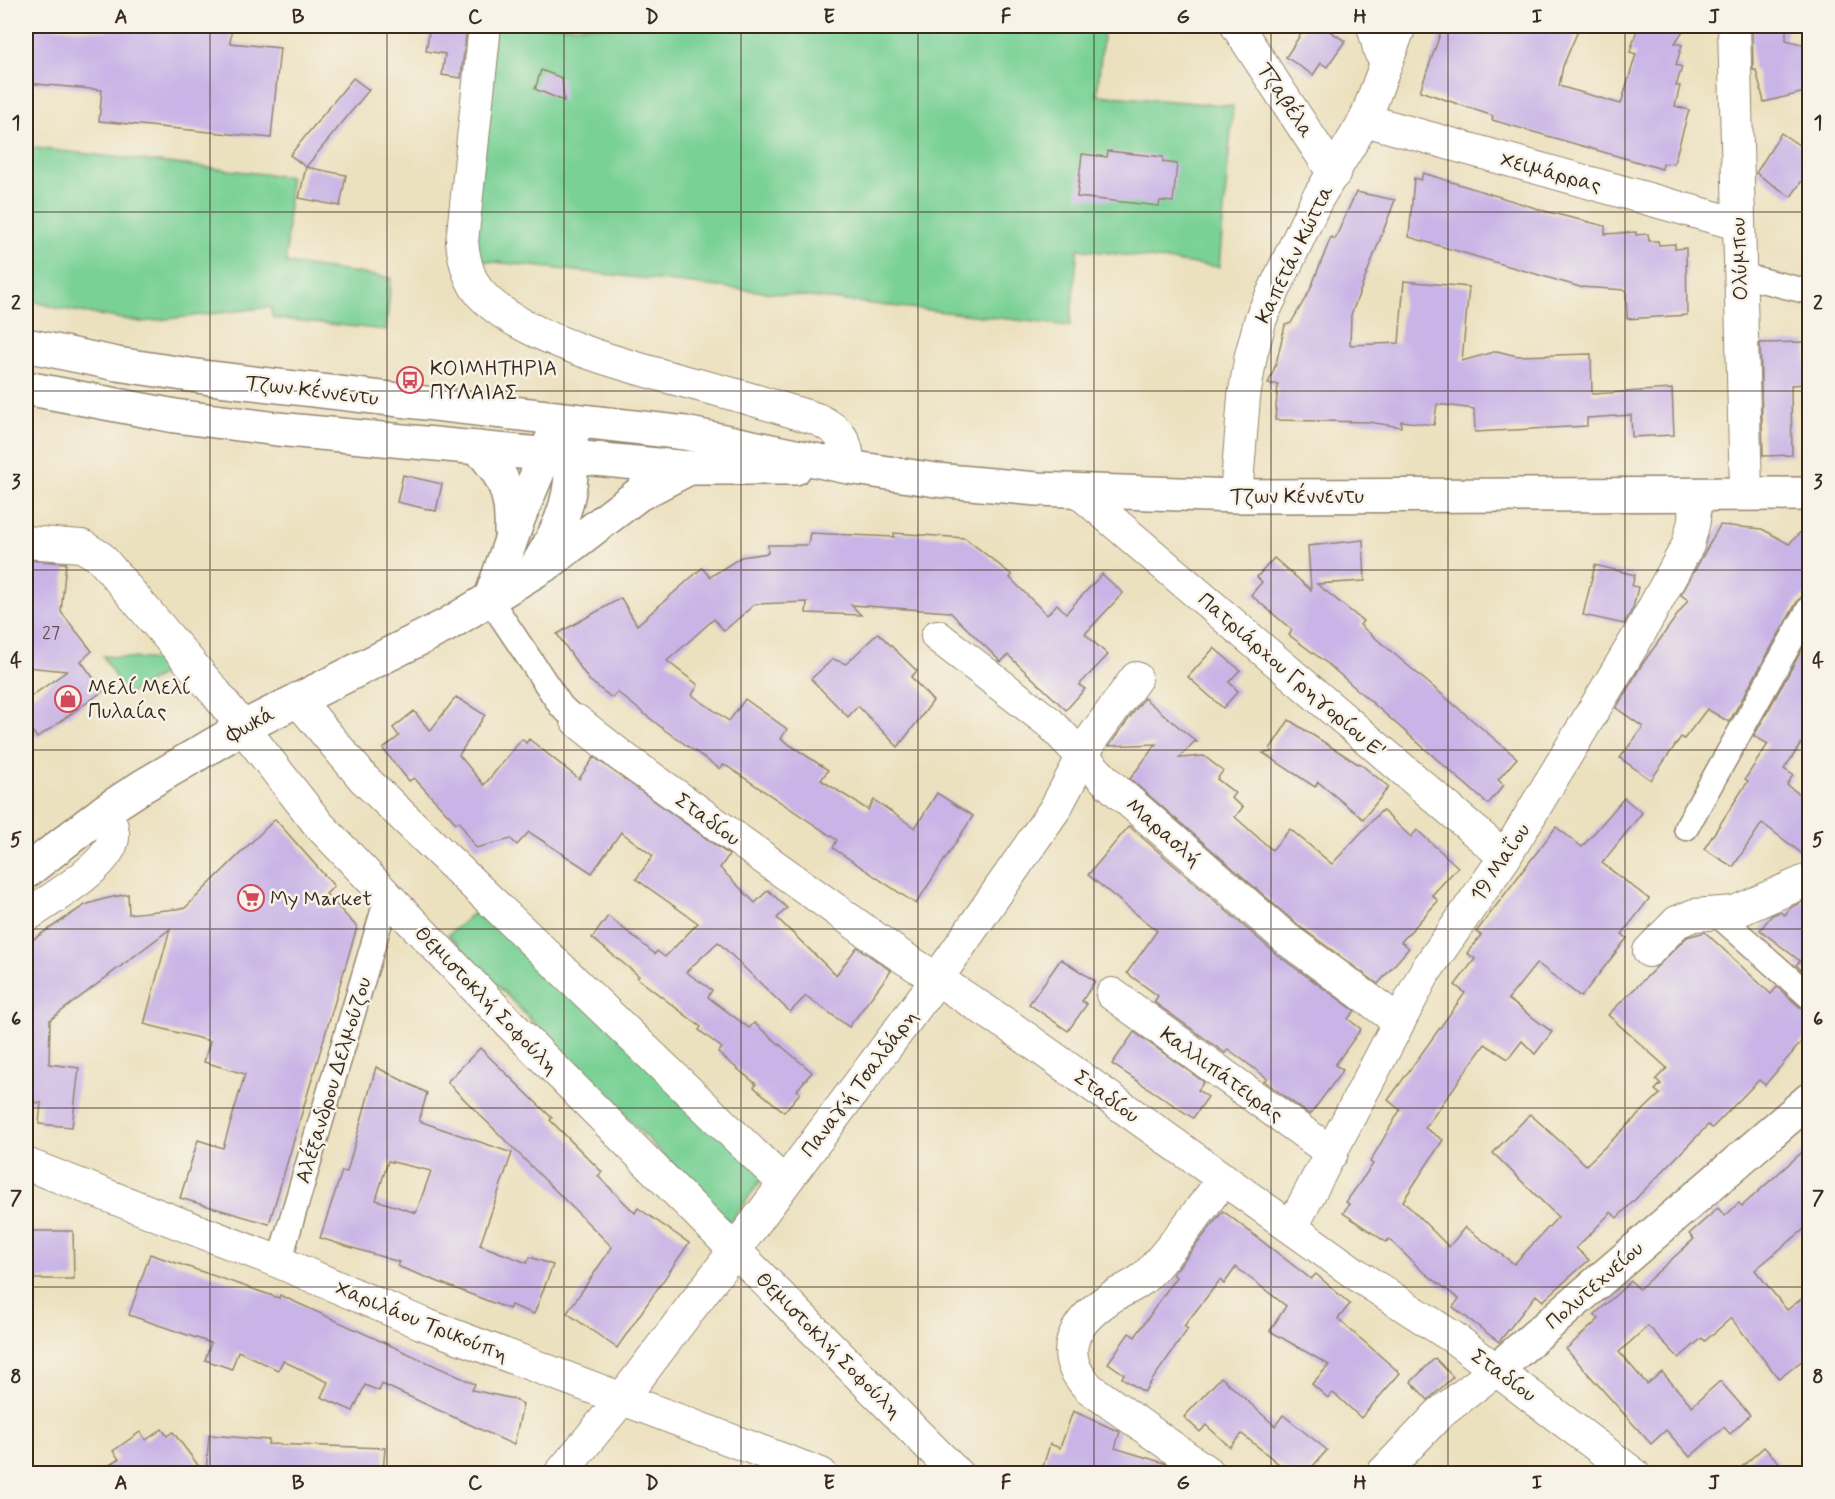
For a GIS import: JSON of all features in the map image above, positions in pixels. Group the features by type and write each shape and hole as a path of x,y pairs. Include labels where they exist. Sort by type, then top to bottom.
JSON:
{"main road":[{"name":"Τζων Κέννεντυ","path":"26,345 117,364 210,378 684,433 848,467 936,480 1079,492 1236,496 1809,494"},
{"name":"Τζων Κέννεντυ","path":"26,388 224,424 689,468 848,467"},
{"name":"Φωκά","path":"490,600 510,540 560,456 565,419"},
{"path":"478,448 505,482 511,507 510,540"},
{"name":"Φωκά","path":"26,872 106,810 242,728 424,638 532,573 552,541 565,510 573,476 560,456"},
{"path":"532,573 562,554 639,494 689,468"},
{"name":"Πολυτεχνείου","path":"1497,1369 1809,1100"}],"street":[{"path":"485,26 462,242 464,262 479,292 514,320 562,342 659,375 817,419 835,428 845,440 848,467"},
{"name":"Τζαβέλα","path":"1237,26 1334,174"},
{"path":"1373,26 1380,52 1388,58"},
{"name":"Καπετάν Κώττα","path":"1236,496 1246,386 1261,318 1316,201 1365,120 1400,26"},
{"name":"Ολύμπου","path":"1734,26 1746,493"},
{"name":"Χειμάρρας","path":"1365,120 1738,224"},
{"path":"1740,275 1809,292"},
{"name":"Πατριάρχου Γρηγορίου Ε'","path":"1079,492 1505,857"},
{"name":"19 Μαΐου","path":"1292,1227 1332,1153 1397,1020 1433,958 1505,857 1637,639 1678,565 1693,528 1695,494"},
{"name":"Θεμιστοκλή Σοφούλη","path":"26,542 82,546 100,557 155,619 319,825 387,898 734,1251 957,1473"},
{"path":"490,600 561,706 577,721"},
{"path":"1686,828 1809,607"},
{"name":"Μαρασλή","path":"937,636 1036,711 1082,757 1288,940 1397,1020"},
{"name":"Παναγή Τσαλδάρη","path":"560,1473 621,1400 937,979 1055,809 1082,757 1136,678"},
{"path":"297,699 364,779 784,1183"},
{"name":"Σταδίου","path":"577,721 621,756 769,863 1012,1028 1497,1369 1634,1473"},
{"path":"26,916 82,876 104,856 113,837 106,810"},
{"path":"1649,951 1677,922 1746,908 1809,879"},
{"name":"Αλέξανδρου Δελμούζου","path":"279,1262 387,898"},
{"path":"1705,915 1809,997"},
{"name":"Καλλιπάτειρας","path":"1112,994 1332,1153"},
{"name":"Χαριλάου Τρικούπη","path":"26,1164 279,1262 421,1323 621,1400 821,1473"},
{"path":"1210,1473 1089,1388 1076,1372 1071,1352 1076,1332 1085,1319 1103,1303 1150,1272 1224,1179"},
{"name":"Πολυτεχνείου","path":"1382,1473 1439,1413 1497,1369"}],"green space":[{"path":"495,26 1104,26 1097,95 1233,106 1219,267 1078,249 1070,326 469,259"},
{"path":"26,147 290,177 286,263 391,278 386,330 273,318 270,307 141,322 57,308 26,299"},
{"path":"103,656 159,660 168,671 126,696"},
{"path":"485,903 766,1173 730,1223 448,935"}],"building":[{"path":"32,26 108,31 108,26 163,32 164,26 232,26 230,43 280,48 271,138 99,121 102,90 26,83 26,44 30,45"},
{"path":"430,26 467,26 461,78 442,75 445,54 426,51"},
{"path":"1306,26 1322,26 1345,41 1327,67 1321,63 1313,75 1286,57"},
{"path":"1443,26 1580,26 1563,66 1559,86 1621,104 1636,54 1630,52 1638,26 1686,26 1675,43 1682,45 1676,65 1682,67 1676,86 1680,86 1675,106 1689,110 1674,163 1663,164 1662,169 1492,120 1493,116 1420,91"},
{"path":"1752,26 1786,26 1786,40 1809,46 1809,91 1764,102 1756,70 1753,70"},
{"path":"541,70 562,78 564,101 535,89"},
{"path":"353,78 369,90 306,167 290,155"},
{"path":"1781,133 1809,152 1809,170 1791,197 1756,173"},
{"path":"1108,151 1163,157 1163,162 1177,164 1173,202 1160,201 1159,206 1077,197 1082,154 1107,157"},
{"path":"306,167 346,175 340,206 299,198"},
{"path":"1423,173 1548,212 1605,226 1605,234 1636,232 1636,235 1648,234 1649,241 1658,241 1659,245 1675,244 1675,249 1686,248 1687,315 1627,319 1626,290 1580,287 1409,237 1414,178 1421,180"},
{"path":"1356,192 1395,200 1351,315 1350,345 1399,343 1404,281 1469,287 1462,361 1497,351 1517,356 1591,354 1592,394 1672,389 1674,435 1632,437 1631,415 1587,418 1587,426 1475,432 1474,409 1437,404 1434,425 1401,421 1401,427 1368,422 1275,420 1278,384 1268,384 1276,364 1285,325 1291,323 1310,290 1331,237 1335,239"},
{"path":"1806,342 1807,384 1791,385 1792,455 1763,456 1760,343"},
{"path":"403,475 442,484 436,511 397,502"},
{"path":"1809,523 1809,593 1798,600 1729,722 1707,709 1684,739 1681,737 1651,780 1620,758 1643,727 1616,708 1641,666 1688,600 1681,595 1720,525 1762,529 1789,544"},
{"path":"810,533 894,537 894,533 965,538 1012,575 1010,578 1047,615 1057,604 1066,613 1102,574 1123,593 1085,634 1108,655 1079,685 1085,689 1066,710 1008,655 1001,662 950,612 851,605 861,615 806,613 807,602 755,604 724,631 714,619 667,661 698,685 692,695 729,721 745,699 787,729 781,739 828,770 821,780 868,810 874,800 915,828 937,793 973,816 916,904 833,848 837,840 728,767 723,765 720,769 666,731 617,692 612,698 589,680 557,634 621,598 637,625 702,568 710,577 741,557 768,553 768,545 808,545"},
{"path":"1363,540 1365,581 1317,584 1363,621 1360,625 1517,758 1498,780 1504,785 1488,804 1328,664 1289,635 1292,630 1251,595 1262,582 1257,577 1274,558 1311,590 1308,546"},
{"path":"26,560 66,563 61,612 92,651 81,661 103,691 37,738 26,722 26,700 67,671 26,667"},
{"path":"1595,565 1635,575 1632,586 1638,587 1633,608 1624,624 1583,615"},
{"path":"878,633 917,671 911,677 933,701 898,747 858,706 848,717 811,679 833,659 846,664"},
{"path":"1809,637 1809,732 1784,769 1793,775 1787,785 1809,801 1809,859 1762,823 1733,867 1704,849 1748,781 1745,779 1768,744 1754,736"},
{"path":"1214,648 1240,670 1229,682 1238,691 1223,708 1188,677"},
{"path":"456,697 485,715 459,755 484,785 522,739 526,743 529,739 579,779 594,757 729,855 720,868 755,903 768,890 787,908 777,918 836,975 857,947 891,971 849,1027 806,996 790,1012 718,942 686,972 712,990 708,997 749,1028 754,1023 812,1072 797,1090 800,1093 784,1112 754,1087 756,1084 718,1053 722,1048 699,1030 701,1027 637,978 639,976 592,938 608,916 655,954 657,951 665,957 698,923 636,879 653,856 621,832 592,873 529,832 517,845 511,839 476,848 459,821 456,823 414,778 409,781 383,749 399,736 393,728 414,711 430,731"},
{"path":"1144,698 1197,742 1194,742 1179,758 1204,756 1223,771 1217,779 1235,793 1231,798 1243,807 1235,817 1272,850 1290,829 1332,864 1382,810 1411,837 1417,830 1458,867 1432,895 1438,901 1401,942 1409,948 1378,984 1299,926 1130,779 1156,744 1109,746"},
{"path":"1289,720 1359,763 1389,787 1363,819 1318,782 1315,787 1263,753 1273,752 1270,749"},
{"path":"1624,798 1642,813 1602,863 1649,899 1622,934 1627,938 1581,997 1537,963 1508,999 1552,1032 1535,1054 1522,1041 1508,1059 1485,1044 1425,1128 1443,1140 1403,1201 1449,1247 1465,1227 1514,1264 1558,1217 1493,1153 1530,1114 1586,1165 1660,1094 1655,1090 1661,1084 1656,1079 1667,1068 1608,1015 1687,937 1705,932 1771,994 1777,987 1801,1008 1809,1011 1809,1033 1765,1085 1759,1080 1712,1128 1708,1125 1617,1218 1611,1212 1576,1248 1589,1260 1543,1301 1536,1295 1499,1342 1453,1307 1459,1299 1421,1270 1389,1239 1386,1242 1343,1213 1349,1204 1346,1202 1373,1164 1370,1162 1400,1110 1388,1100 1465,993 1455,985 1475,959 1467,953 1481,935 1476,932 1556,827 1582,847"},
{"path":"275,819 334,886 326,894 357,927 269,1224 180,1198 198,1140 223,1148 245,1074 204,1062 210,1041 144,1024 170,929 50,1020 49,1064 79,1068 72,1127 39,1124 41,1103 26,1101 26,944 85,905 104,899 128,894 129,914 185,908"},
{"path":"1129,826 1276,954 1355,1011 1348,1019 1361,1029 1335,1065 1343,1070 1310,1115 1264,1081 1267,1078 1228,1049 1225,1053 1154,1002 1158,996 1127,973 1157,931 1088,875"},
{"path":"1809,899 1809,977 1796,965 1800,961 1760,930 1772,915 1780,912 1785,915 1791,907"},
{"path":"1061,959 1095,981 1082,1001 1087,1004 1068,1031 1029,1004"},
{"path":"1134,1032 1204,1082 1198,1090 1208,1097 1193,1118 1112,1064"},
{"path":"480,1048 552,1118 550,1120 602,1172 598,1176 635,1213 638,1208 689,1243 617,1348 567,1313 612,1247 447,1082"},
{"path":"376,1067 427,1093 419,1121 512,1153 480,1245 527,1263 530,1257 553,1265 534,1314 511,1305 509,1309 397,1266 399,1262 320,1238 342,1171 347,1172","holes":["388,1161 431,1171 416,1213 376,1200"]},
{"path":"1809,1146 1809,1225 1755,1270 1787,1310 1809,1293 1809,1355 1779,1379 1731,1318 1705,1341 1702,1338 1679,1358 1648,1326 1619,1352 1647,1384 1662,1372 1692,1406 1720,1381 1750,1415 1730,1434 1724,1427 1690,1457 1666,1430 1651,1444 1566,1349 1599,1319 1594,1315 1631,1281 1639,1289 1694,1239 1689,1234 1718,1208 1725,1216 1739,1203 1742,1206"},
{"path":"1223,1211 1311,1279 1316,1274 1350,1304 1338,1319 1400,1373 1361,1418 1336,1395 1332,1393 1328,1398 1312,1384 1329,1365 1270,1331 1286,1306 1236,1267 1224,1284 1220,1280 1184,1326 1188,1329 1144,1392 1122,1378 1124,1374 1108,1363 1129,1333 1135,1337 1176,1277 1173,1274"},
{"path":"28,1231 73,1231 74,1279 29,1279"},
{"path":"150,1254 279,1298 280,1295 475,1384 472,1390 514,1399 523,1404 514,1445 382,1384 379,1391 365,1385 353,1411 321,1397 328,1382 283,1361 278,1370 238,1351 232,1369 205,1360 211,1343 129,1315"},
{"path":"1435,1358 1453,1377 1428,1400 1411,1382"},
{"path":"1221,1377 1275,1426 1283,1415 1327,1450 1307,1473 1290,1473 1242,1434 1230,1447 1206,1425 1200,1432 1184,1417"},
{"path":"1073,1411 1120,1432 1115,1448 1164,1463 1178,1473 1055,1473 1042,1470 1050,1444 1060,1448"},
{"path":"162,1429 167,1436 173,1432 204,1473 97,1473 119,1459 113,1451 140,1432 146,1440"},
{"path":"209,1435 269,1440 268,1444 385,1448 383,1473 206,1473"},
{"path":"1764,1447 1789,1473 1735,1473"}],"place":[{"name":"ΚΟΙΜΗΤΗΡΙΑ ΠΥΛΑΙΑΣ","path":"410,380"},
{"name":"Μελί Μελί Πυλαίας","path":"68,699"},
{"name":"My Market","path":"251,898"}]}
